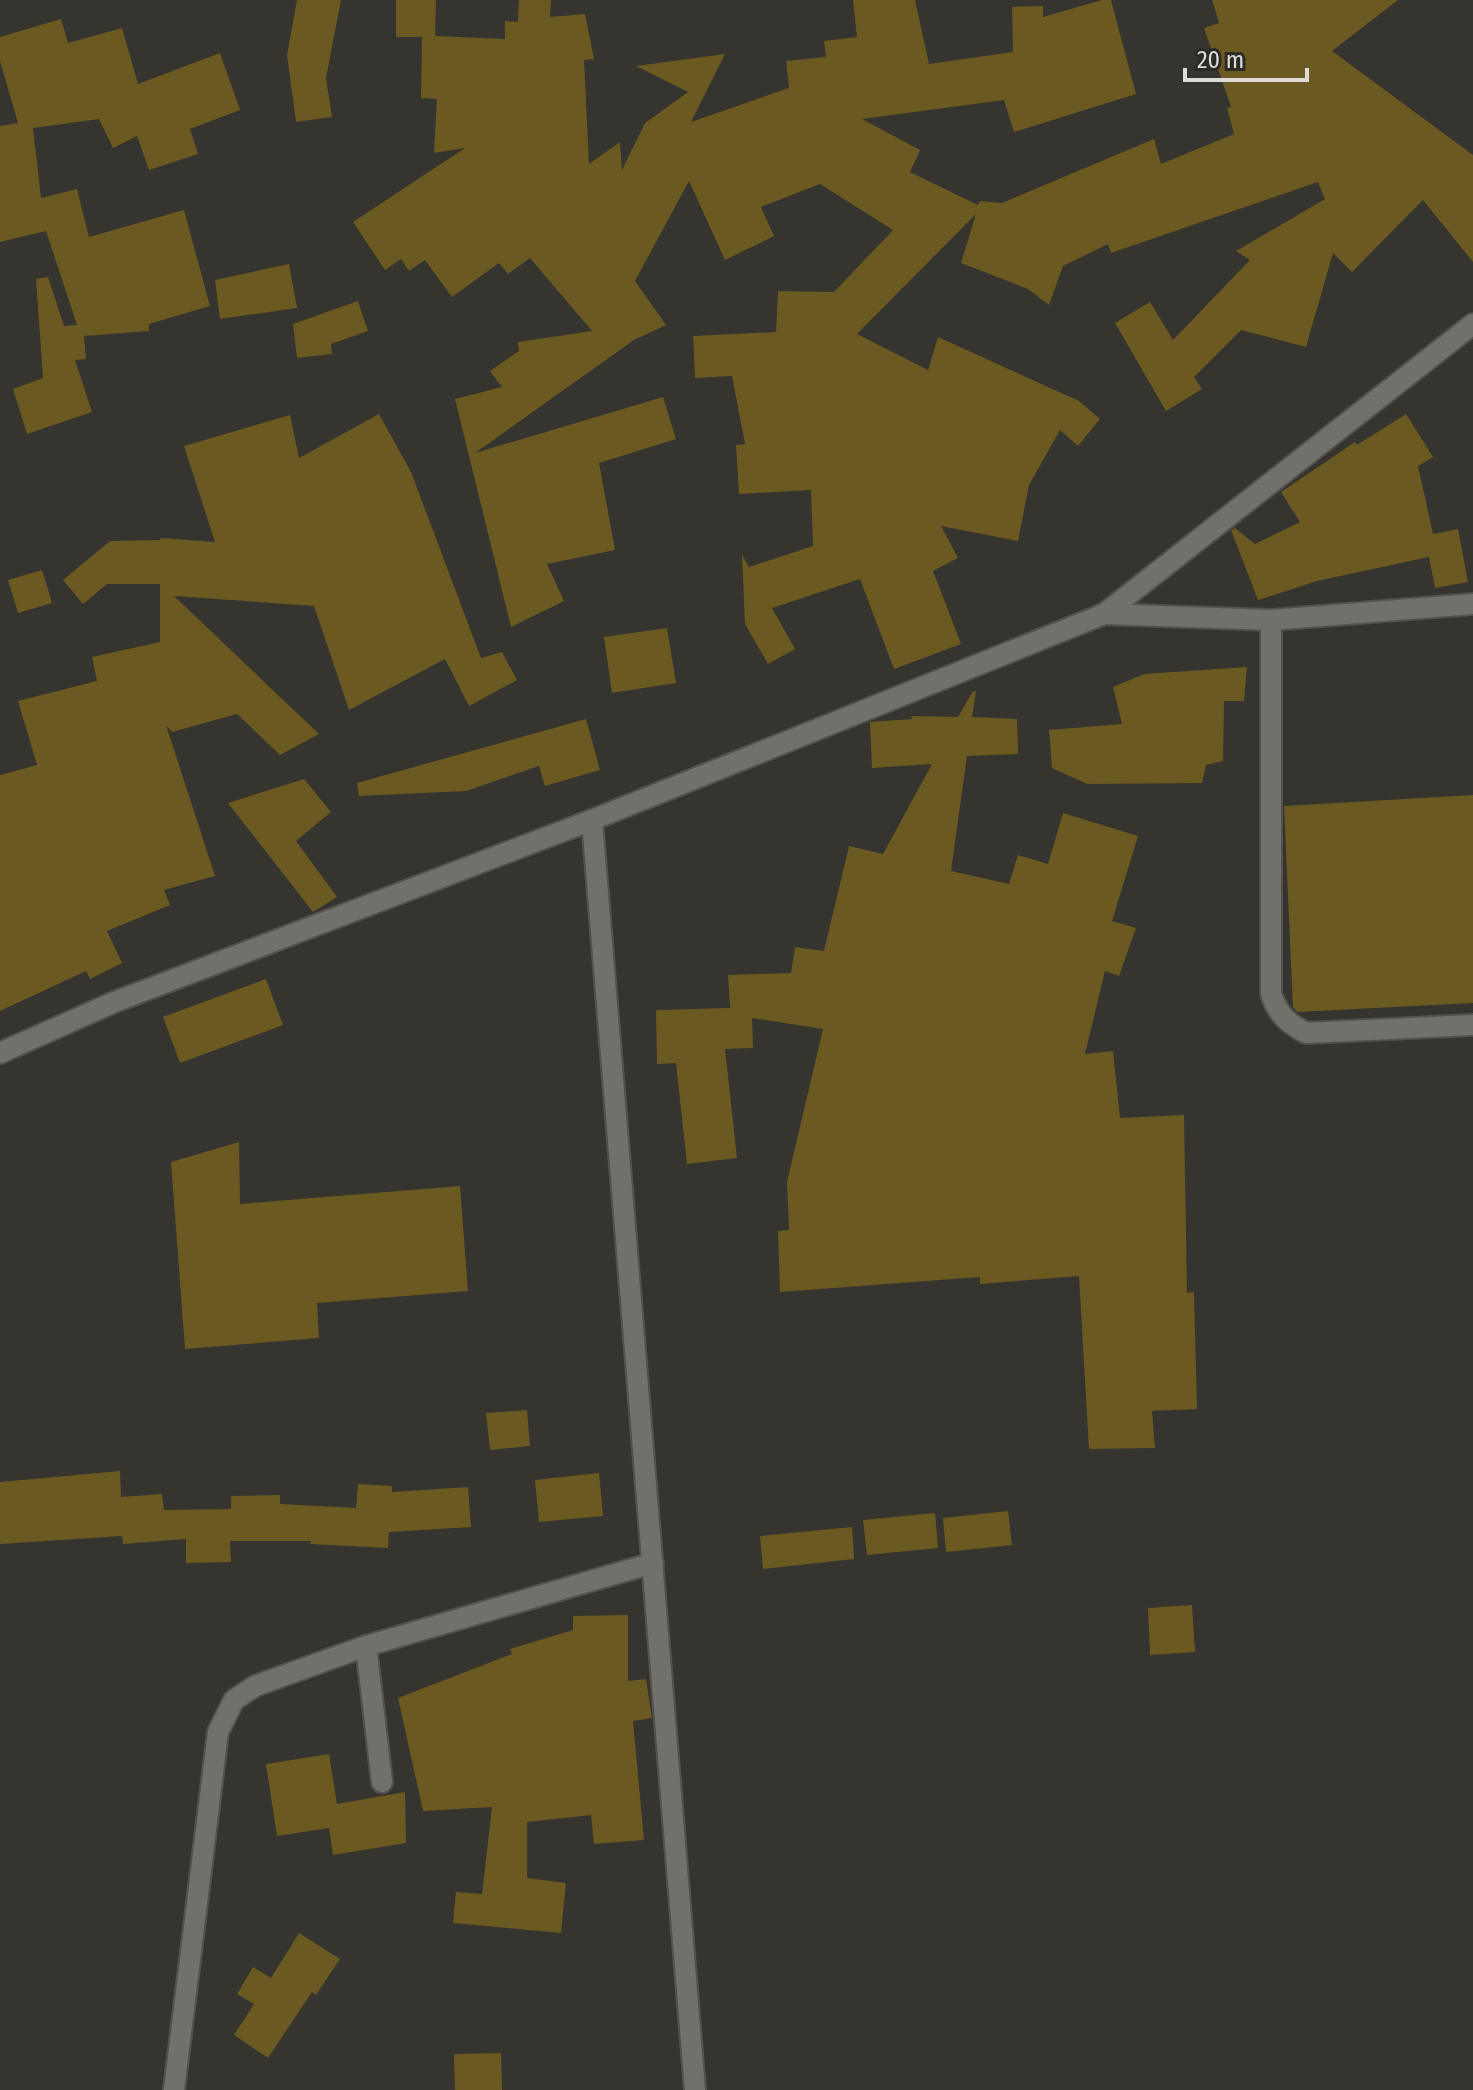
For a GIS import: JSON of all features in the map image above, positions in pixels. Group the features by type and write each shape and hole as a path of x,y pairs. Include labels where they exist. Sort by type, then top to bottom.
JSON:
{"street":[{"path":"0,1053 112,1003 592,820 1104,614 1473,324"},
{"path":"1104,614 1271,620 1473,604"},
{"path":"1271,620 1271,994 1278,1013 1291,1026 1306,1033 1473,1025"},
{"path":"592,820 695,2090"},
{"path":"174,2090 218,1732 234,1700 255,1686 366,1646 653,1563"},
{"path":"366,1646 382,1782"}],"building":[{"path":"297,0 341,0 326,78 332,117 296,122 287,55"},
{"path":"396,0 436,0 435,36 505,39 505,21 518,22 519,0 551,0 550,17 585,14 594,59 584,60 589,164 620,142 622,170 645,123 688,92 636,66 725,54 691,122 789,88 786,61 826,57 824,41 857,37 853,0 915,0 929,64 1013,52 1012,7 1043,6 1043,17 1111,0 1136,94 1014,132 1004,100 862,119 920,150 910,172 978,205 980,201 1002,203 1154,139 1161,164 1234,134 1227,108 1231,107 1204,28 1219,23 1212,0 1398,0 1332,51 1473,155 1473,262 1423,200 1352,272 1333,253 1306,347 1241,330 1194,377 1202,389 1166,411 1115,323 1150,302 1173,340 1250,260 1236,251 1325,199 1318,182 1111,253 1108,244 1063,266 1049,305 1028,289 961,263 976,214 857,334 928,370 938,337 1079,401 1100,419 1078,446 1060,430 1029,485 1018,541 941,526 958,558 933,571 961,644 894,669 860,579 772,608 795,649 768,664 745,624 742,555 749,567 813,546 811,490 739,494 736,445 745,444 732,376 695,378 693,336 776,332 778,291 834,292 893,230 820,184 761,207 774,236 725,260 689,181 635,281 666,325 634,340 475,453 663,397 676,439 599,463 615,550 547,564 564,601 511,627 455,399 502,387 490,371 519,351 518,342 592,331 530,258 508,274 499,263 452,297 425,260 409,271 401,259 385,270 353,222 465,148 434,153 437,99 421,98 422,37 396,37"},
{"path":"61,19 68,43 122,28 138,84 220,53 240,110 190,129 198,154 149,170 137,136 113,148 99,119 33,128 41,198 77,189 89,237 184,210 210,306 149,324 149,331 84,336 86,359 75,360 92,412 27,434 13,389 43,378 36,279 48,277 64,326 77,325 46,231 0,242 0,126 18,123 0,61 0,37"},
{"path":"289,264 297,308 220,319 215,280"},
{"path":"358,301 368,331 331,344 332,354 297,358 293,324"},
{"path":"379,414 411,472 481,658 502,652 517,680 469,706 445,659 349,710 314,606 174,596 319,734 280,755 237,714 172,732 166,725 215,876 164,890 170,905 107,931 122,963 90,979 86,971 0,1011 0,775 37,765 18,701 97,681 92,657 160,642 160,584 107,584 83,604 63,580 110,541 161,538 215,542 184,446 290,415 299,458"},
{"path":"1406,414 1433,457 1418,466 1433,534 1458,529 1468,582 1435,588 1429,557 1317,581 1258,600 1231,530 1235,528 1255,544 1300,522 1281,492 1355,442 1357,445"},
{"path":"42,570 52,603 18,613 8,580"},
{"path":"667,628 676,683 612,693 604,637"},
{"path":"1247,667 1244,701 1224,701 1223,761 1206,765 1202,783 1087,784 1052,768 1049,730 1122,724 1113,687 1144,674"},
{"path":"973,691 976,691 972,717 1017,719 1018,754 967,756 951,871 1009,884 1018,855 1048,864 1063,813 1138,836 1112,921 1136,928 1119,976 1105,971 1085,1054 1113,1051 1120,1118 1184,1115 1187,1293 1194,1292 1197,1409 1152,1411 1155,1448 1089,1449 1079,1276 980,1284 980,1277 780,1292 778,1231 789,1230 787,1182 823,1029 752,1018 753,1048 725,1049 737,1158 687,1164 676,1063 657,1064 656,1010 730,1008 728,975 791,973 795,947 824,951 849,846 883,854 932,764 872,768 870,722 912,719 911,716 958,717"},
{"path":"586,719 600,770 545,786 539,766 466,791 359,796 357,783"},
{"path":"304,779 331,812 296,841 337,897 313,912 228,803"},
{"path":"1473,795 1473,1003 1297,1012 1293,1007 1284,806"},
{"path":"266,979 283,1025 180,1063 163,1017"},
{"path":"239,1142 240,1204 460,1186 468,1291 317,1303 319,1338 185,1349 171,1162"},
{"path":"527,1410 530,1446 490,1450 486,1413"},
{"path":"120,1471 121,1497 162,1494 164,1510 231,1509 231,1496 280,1495 280,1504 356,1508 358,1484 392,1486 392,1492 468,1487 471,1527 389,1532 388,1548 310,1544 311,1541 230,1541 231,1562 186,1563 186,1539 123,1544 122,1536 0,1544 0,1482"},
{"path":"599,1473 603,1516 539,1522 535,1480"},
{"path":"1008,1511 1012,1545 946,1552 943,1518"},
{"path":"935,1513 938,1548 867,1555 863,1520"},
{"path":"852,1527 854,1559 763,1569 760,1536"},
{"path":"1192,1605 1195,1652 1150,1655 1148,1608"},
{"path":"628,1615 628,1681 646,1679 652,1718 633,1721 644,1840 594,1844 591,1815 527,1822 527,1878 566,1883 561,1933 453,1923 456,1892 482,1894 492,1807 423,1811 398,1698 512,1654 510,1649 573,1630 573,1616"},
{"path":"329,1754 337,1804 405,1792 406,1843 333,1855 329,1828 277,1836 266,1764"},
{"path":"299,1933 340,1959 316,1995 312,1992 268,2058 234,2035 254,2004 237,1994 253,1967 271,1978"},
{"path":"501,2053 502,2090 455,2090 454,2054"}]}
